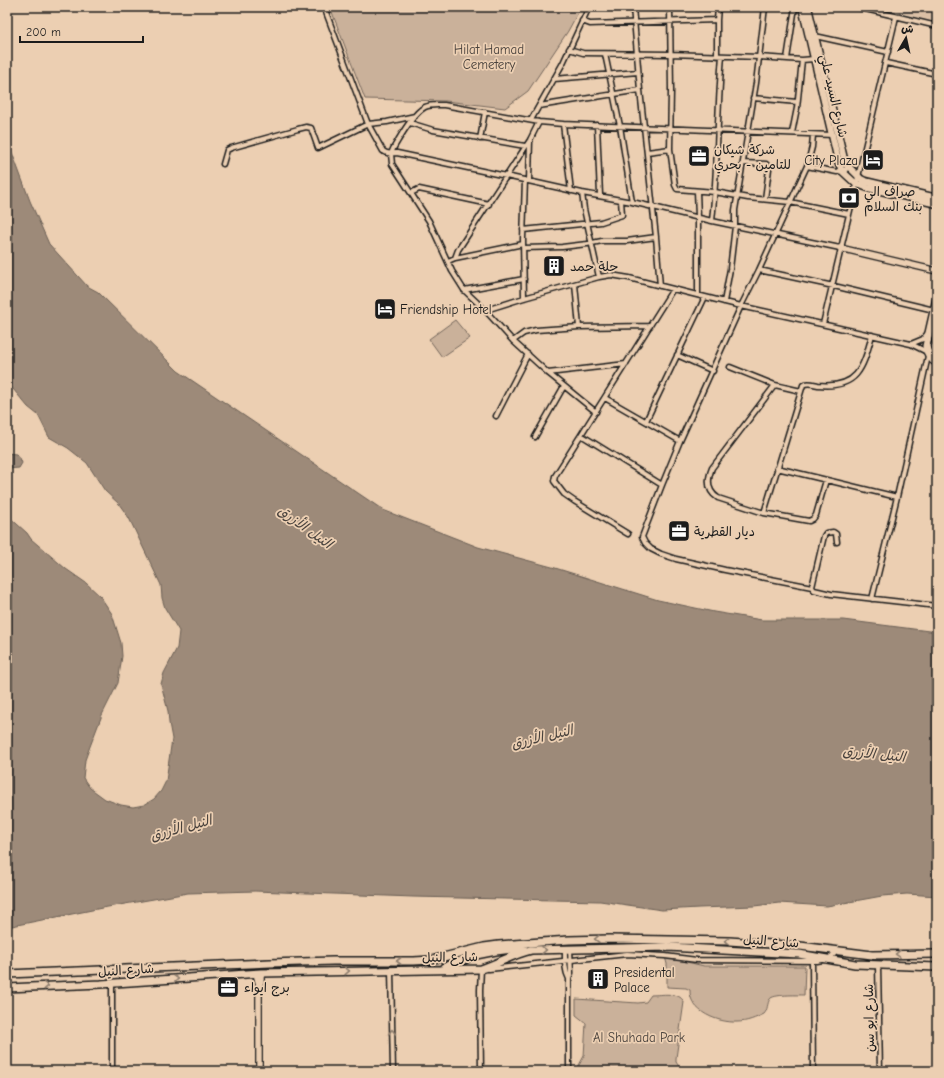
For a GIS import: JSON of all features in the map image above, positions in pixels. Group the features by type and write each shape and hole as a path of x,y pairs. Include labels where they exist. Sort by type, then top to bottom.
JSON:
{"main road":[{"name":"شارع السيد علي","path":"802,7 814,59 835,135 843,158 849,168 865,181 922,198"},
{"name":"شارع السيد علي","path":"808,7 835,135 838,161 842,170 856,184"},
{"path":"856,184 868,188 922,198 937,198"},
{"path":"922,198 937,204"},
{"path":"937,298 926,346 928,354 937,363"},
{"path":"937,339 937,348"},
{"path":"566,940 567,949"},
{"name":"شارع النيل","path":"7,974 319,961 431,960 484,947 566,940 700,940 817,948 872,955 937,954"},
{"path":"439,970 476,955 521,948 524,943"},
{"name":"شارع النيل","path":"7,988 112,983 259,973 481,969 524,952 567,949 668,947 777,952 812,959 828,959 846,963 937,967"},
{"path":"812,959 817,948"},
{"path":"846,963 847,957 852,953"},
{"path":"316,972 322,967 322,963 319,961"}],"street":[{"path":"324,7 368,124 383,151 391,154 397,153 571,191 600,195 937,271"},
{"path":"531,120 563,63 589,7"},
{"path":"633,7 638,72 660,286"},
{"path":"670,7 670,149 677,190 697,190 739,197 790,202 849,214"},
{"path":"712,221 718,131 718,7"},
{"path":"724,302 730,269 735,226 735,210 739,197 760,57 765,7"},
{"path":"787,59 795,7"},
{"path":"856,7 936,26 937,19"},
{"path":"822,324 896,17"},
{"path":"582,21 590,24 717,20"},
{"path":"815,36 888,52"},
{"path":"569,49 583,53 605,54 670,54 802,60 814,59"},
{"path":"605,54 612,94 620,126 632,202"},
{"path":"792,133 802,60"},
{"path":"886,63 937,74"},
{"path":"554,78 638,72"},
{"path":"539,106 640,90"},
{"path":"753,98 797,102"},
{"path":"596,412 548,373 513,341 486,310 464,290 456,278 429,221 392,164 391,154 399,139 415,116 424,108 444,105 539,122 563,124 835,135"},
{"path":"480,139 485,112"},
{"path":"223,164 227,150 231,148 298,128 311,128 318,148 368,124 387,122 415,116"},
{"path":"455,258 458,250 530,140 539,122"},
{"path":"410,123 426,129 526,146"},
{"path":"563,124 571,191"},
{"path":"597,125 600,195"},
{"path":"813,134 812,147 807,166 741,306 713,371 680,441 642,537 651,549 676,559 812,587 814,590 819,591 872,599 937,606"},
{"path":"524,298 523,230 530,140"},
{"path":"647,152 670,149"},
{"path":"744,163 766,164 768,166 769,169 765,199"},
{"path":"807,166 837,172 849,168"},
{"path":"411,193 419,189 489,204"},
{"path":"697,190 698,295"},
{"path":"582,193 587,224 599,277"},
{"path":"523,230 602,222 622,214 621,200"},
{"path":"448,262 455,258 523,246 562,247 602,241 627,241 656,237"},
{"path":"759,270 934,310"},
{"path":"486,310 524,298 611,275 911,344 928,354 897,496 872,599"},
{"path":"464,290 524,279"},
{"path":"575,284 579,327"},
{"path":"628,534 564,494 554,481 557,471 674,289"},
{"path":"646,421 705,297"},
{"path":"513,341 529,331 579,327 650,326"},
{"path":"911,344 923,339 930,331"},
{"path":"764,512 804,384 827,386 848,382 855,377 865,360 872,336"},
{"path":"496,416 528,354"},
{"path":"678,355 713,371"},
{"path":"548,373 626,364"},
{"path":"730,367 774,385 801,391"},
{"path":"774,385 712,468 708,482 712,494 718,498 764,512 809,521 816,515 826,480"},
{"path":"534,437 564,386"},
{"path":"605,398 680,441"},
{"path":"581,435 662,485"},
{"path":"777,468 897,496"},
{"path":"812,587 824,536 830,531 833,532 836,534 837,542"},
{"path":"567,949 571,973 569,979 569,1071"},
{"path":"567,949 565,960 569,979"},
{"path":"828,959 838,951"},
{"path":"481,1071 481,969 541,964 604,956 646,954 697,960 812,959 813,1071"},
{"name":"شارع ابو سن","path":"878,965 880,1071"},
{"path":"391,970 393,1071"},
{"path":"259,973 259,1071"},
{"path":"112,983 112,1071"}],"shaded area":[{"path":"874,7 937,7 937,8 934,21"}],"green space":[{"name":"Hilat Hamad Cemetery","path":"330,7 581,7 568,31 528,91 505,108 446,101 365,99"},
{"path":"455,320 470,338 442,357 429,339"},
{"path":"665,957 704,966 805,966 804,995 772,997 764,1014 751,1020 737,1022 722,1021 706,1015 700,1010 691,998 690,990 686,988 667,987 667,964"},
{"name":"Al Shuhada Park","path":"651,995 674,995 678,996 684,1002 676,1058 676,1062 682,1071 626,1071 625,1069 578,1067 584,1056 586,1023 576,1015 576,999 638,1003 646,1002"}],"water":[{"name":"النيل الأزرق","path":"7,139 30,201 49,244 87,286 98,292 178,371 383,510 478,547 552,567 658,600 714,612 762,620 843,620 937,632 937,896 907,894 882,896 827,906 779,903 754,906 662,910 600,901 413,897 255,891 188,893 7,927 7,515 27,533 31,539 100,596 112,614 121,643 122,656 118,683 102,715 89,749 85,760 83,778 90,788 105,799 121,805 133,807 144,805 154,799 161,791 166,781 172,739 168,711 161,684 164,673 177,648 179,631 165,608 162,598 161,585 129,518 119,504 105,491 87,463 68,448 49,437 38,415 28,407 13,389 7,378"},
{"path":"7,453 16,454 20,458 22,463 19,468 7,469"}],"place":[{"name":"شركة شيكان للتامين - بحري","path":"699,156"},
{"name":"City Plaza","path":"873,160"},
{"name":"صراف الي بنك السلام","path":"849,198"},
{"name":"حلة حمد","path":"554,266"},
{"name":"Friendship Hotel","path":"385,309"},
{"name":"ديار القطرية","path":"679,531"},
{"name":"Presidental Palace","path":"598,979"},
{"name":"برج ايواء","path":"228,987"}]}
